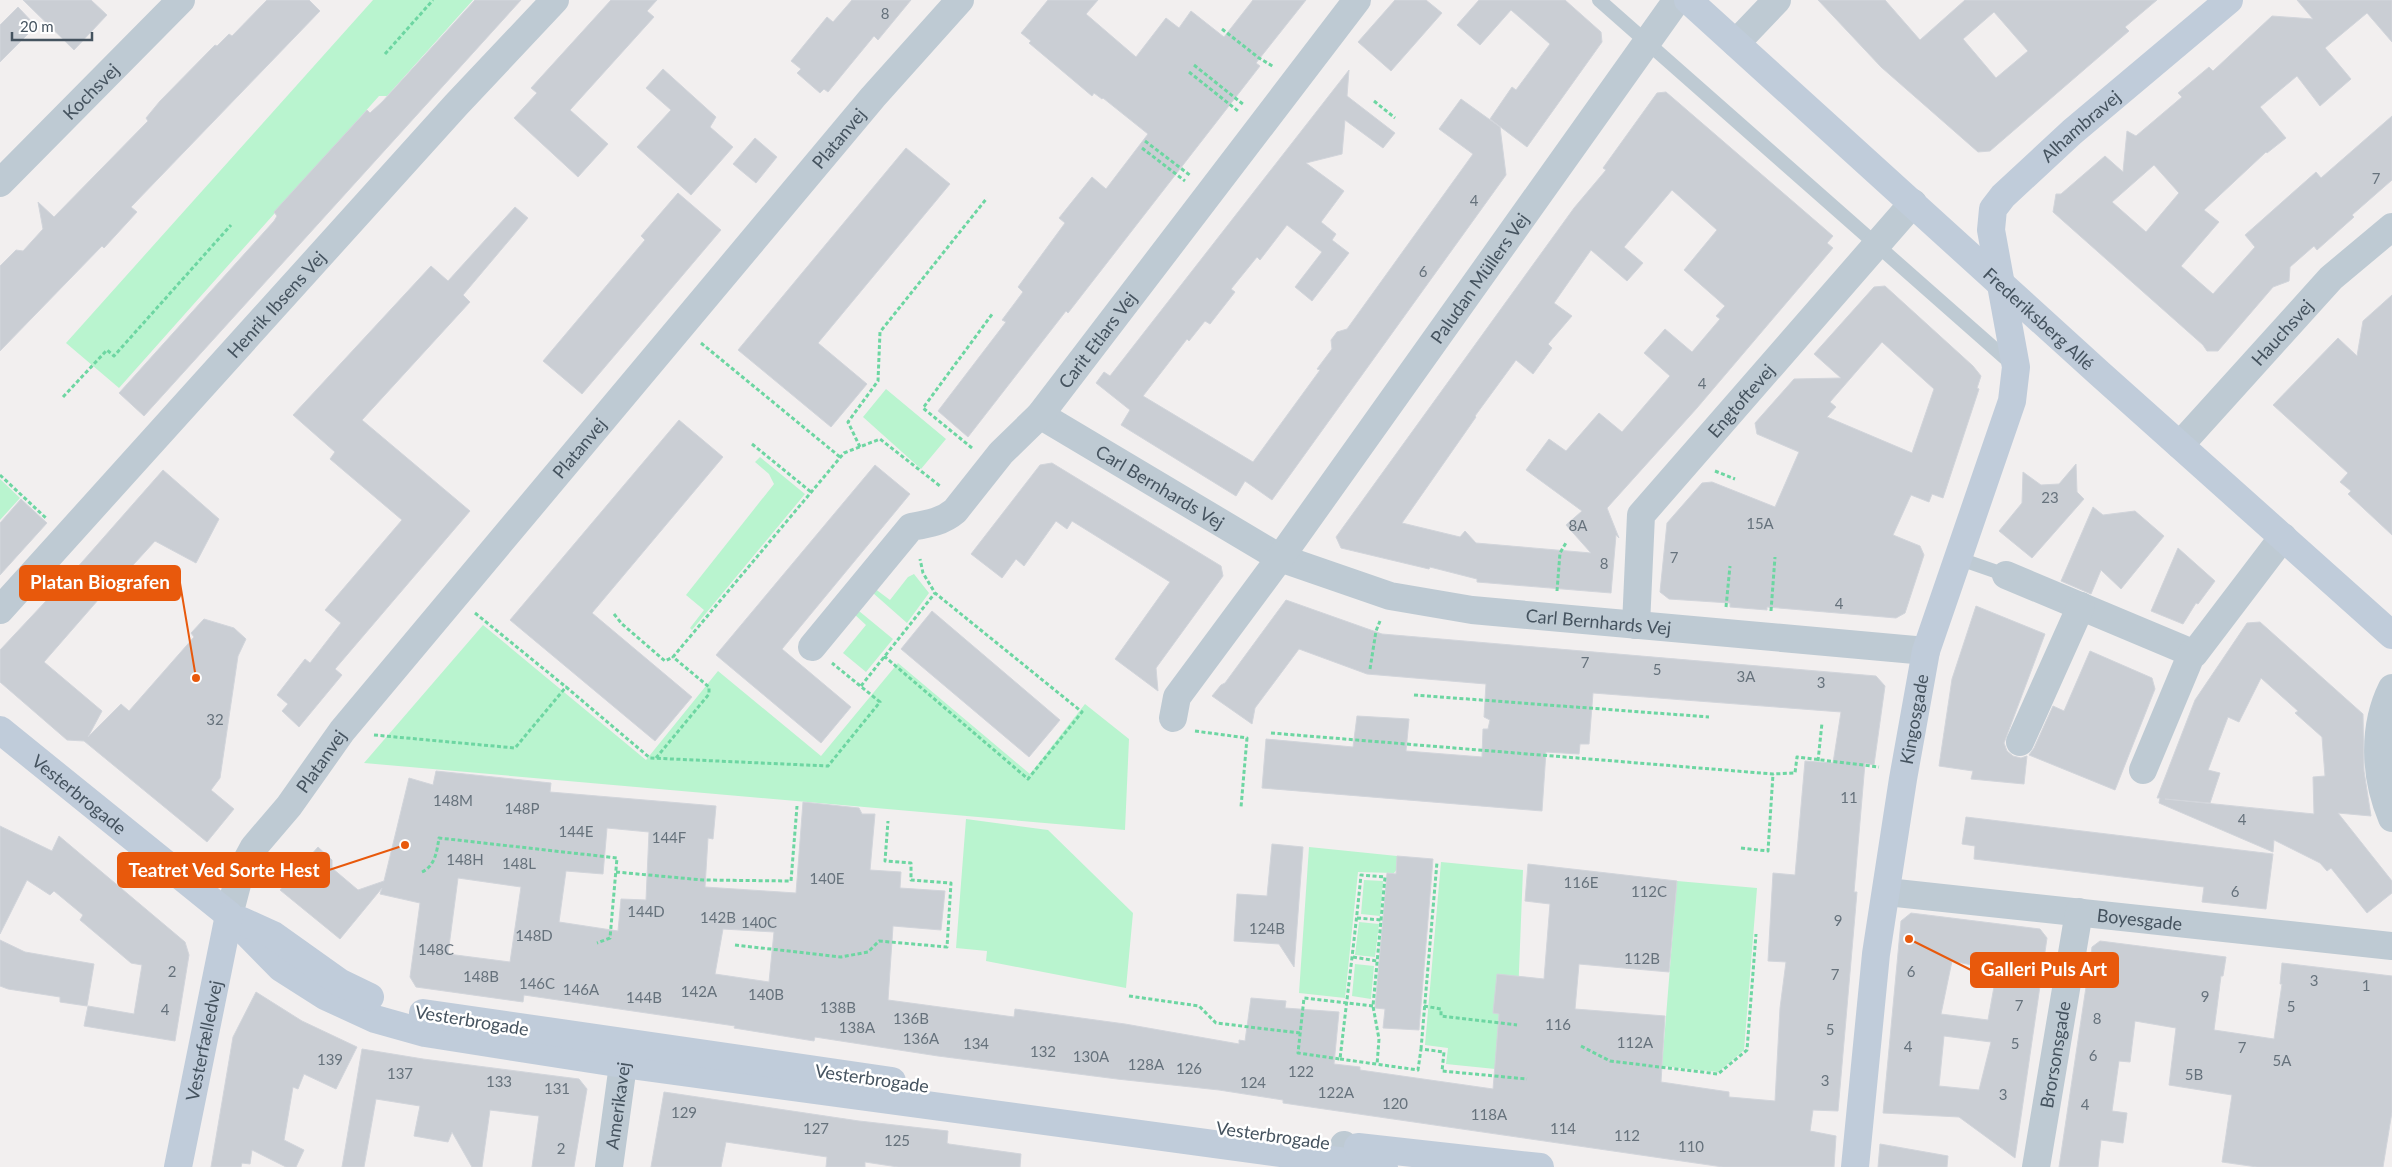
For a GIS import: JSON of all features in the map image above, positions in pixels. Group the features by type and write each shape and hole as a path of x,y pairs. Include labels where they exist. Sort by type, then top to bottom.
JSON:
{"street":[{"name":"Kochsvej","path":"0,183 181,0"},
{"name":"Henrik Ibsens Vej","path":"0,610 456,105 555,0"},
{"name":"Platanvej","path":"229,915 240,873 254,847 289,806 342,731 873,97 960,0"},
{"name":"Carit Etlars Vej","path":"812,647 911,527 946,518 962,503 993,464 1040,415 1357,0"},
{"name":"Paludan Müllers Vej","path":"1280,558 1677,0"},
{"name":"Frederiksberg Allé","path":"1688,0 2098,373 2392,635"},
{"path":"1736,43 1777,0"},
{"name":"Alhambravej","path":"2000,282 1991,230 1991,219 1999,200 2072,132 2229,0"},
{"name":"Engtoftevej","path":"1636,625 1641,514 1913,203"},
{"name":"Hauchsvej","path":"2180,445 2331,278 2392,227"},
{"name":"Kingosgade","path":"1855,1167 1876,954 1887,892 1904,770 1926,651 2012,401 2016,367 2000,282"},
{"name":"Carl Bernhards Vej","path":"1040,415 1280,558 1390,596 1472,610 1926,651"},
{"path":"2143,770 2192,653 2194,654 2283,538"},
{"path":"1182,725 1178,697 1280,558"},
{"path":"2006,575 2192,653"},
{"path":"2020,742 2081,606"},
{"path":"2392,688 2388,696 2377,740 2380,785 2392,818"},
{"name":"Vesterbrogade","path":"0,730 229,915 269,958 288,973 325,996 375,1019 425,1033 625,1053 1343,1158 1384,1167"},
{"name":"Boyesgade","path":"1887,892 2392,946"},
{"name":"Brorsonsgade","path":"2036,1167 2079,912"},
{"name":"Vesterfælledvej","path":"178,1167 229,915"},
{"name":"Amerikavej","path":"609,1167 625,1053"},
{"name":"Vesterbrogade","path":"1343,1158 1540,1167"}],"lane":[{"path":"1599,0 1756,136 1876,246 2016,367"},
{"path":"1957,558 2006,575"}],"path":[{"path":"385,54 433,0"},
{"path":"1222,29 1259,58 1296,80"},
{"path":"1194,65 1262,124"},
{"path":"1189,72 1262,124"},
{"path":"1374,102 1395,118"},
{"path":"1145,141 1210,194"},
{"path":"1142,148 1210,194"},
{"path":"860,447 848,422 878,381 880,332 987,198"},
{"path":"64,398 107,350 114,356 231,225"},
{"path":"993,313 923,408 993,464"},
{"path":"681,327 840,457"},
{"path":"614,614 622,624 665,661 673,657 840,457 844,453 880,439 962,503"},
{"path":"752,444 811,492"},
{"path":"0,476 65,536"},
{"path":"884,656 1028,779 1082,712 935,592 923,573 919,555 902,538"},
{"path":"1553,617 1560,554 1567,541"},
{"path":"1770,636 1775,557"},
{"path":"1724,632 1730,566"},
{"path":"860,686 935,592"},
{"path":"1370,669 1376,631 1390,596"},
{"path":"455,597 650,758 828,766 880,702 812,647"},
{"path":"656,758 709,694 709,687 673,657"},
{"path":"342,731 515,748 566,687"},
{"path":"1414,694 1709,717"},
{"path":"1818,761 1822,723"},
{"path":"1182,725 1247,738 1241,807"},
{"path":"1271,734 1773,774 1795,773 1796,757 1904,770"},
{"path":"1741,848 1768,851 1773,774"},
{"path":"616,872 703,880 791,881 798,806"},
{"path":"735,945 841,956 868,952 879,941 947,946 951,883 911,880 911,863 885,861 888,821"},
{"path":"422,872 429,868 437,852 439,838 617,858 610,938 597,943"},
{"path":"1372,1006 1304,998 1298,1053 1418,1070 1437,862"},
{"path":"1340,1059 1361,874 1385,877 1372,1006 1379,1040 1377,1065"},
{"path":"1357,918 1381,920"},
{"path":"1581,1046 1610,1061 1718,1074 1747,1050 1756,934"},
{"path":"1353,957 1377,961"},
{"path":"1129,996 1199,1006 1216,1023 1300,1034"},
{"path":"1424,1006 1441,1009 1441,1016 1517,1025"},
{"path":"1421,1049 1444,1052 1442,1070 1528,1079"}],"green space":[{"path":"373,0 473,0 387,96 379,96 119,388 66,343"},
{"path":"886,389 946,439 921,469 863,417"},
{"path":"760,457 805,494 692,630 690,628 704,610 686,595 774,484 769,474 755,462"},
{"path":"0,479 20,498 0,520"},
{"path":"914,574 929,593 907,623 873,593 874,588 890,600 908,577"},
{"path":"859,611 893,639 866,672 843,653 866,625 853,613"},
{"path":"483,625 646,760 718,671 821,756 898,663 1030,774 1085,704 1129,739 1125,830 364,763"},
{"path":"966,819 1048,830 1133,913 1126,988 986,961 987,951 956,948"},
{"path":"1309,847 1397,856 1397,869 1394,873 1358,872 1345,998 1299,993"},
{"path":"1441,862 1523,870 1515,1071 1446,1064 1448,1048 1425,1045"},
{"path":"1364,880 1383,881 1380,916 1361,914"},
{"path":"1677,881 1757,888 1744,1050 1718,1072 1662,1066"},
{"path":"1359,922 1379,924 1375,957 1355,955"},
{"path":"1355,964 1374,966 1371,999 1352,996"}],"building":[{"path":"23,0 91,0 107,15 74,50"},
{"path":"267,0 309,0 320,11 131,207 137,212 104,248 102,246 0,351 0,266 16,250 23,251 43,229 38,202 54,217 148,121 146,118 160,101 215,45 217,46 229,34 232,36"},
{"path":"475,0 521,0 144,416 119,393 274,221 277,216 274,212 367,110 370,113 382,102"},
{"path":"611,0 657,0 647,11 654,17 570,110 608,144 578,177 514,118 537,93 531,88"},
{"path":"852,0 911,0 878,40 874,36 828,92 824,89 820,93 797,73 801,69 791,61 827,17 833,22"},
{"path":"1048,0 1098,0 1086,14 1136,57 1166,18 1179,28 1191,11 1224,37 1253,0 1306,0 1256,63 1260,66 1068,313 1066,311 968,437 938,411 1006,322 1002,320 1023,292 1018,287 1065,223 1059,218 1092,177 1106,189 1148,134 1103,98 1094,93 1092,96 1029,43 1031,41 1021,33"},
{"path":"1395,0 1426,0 1442,13 1391,71 1358,42"},
{"path":"1479,0 1565,0 1601,32 1602,42 1527,147 1490,119 1512,87 1516,90 1550,44 1511,10 1480,45 1457,25"},
{"path":"1818,0 1885,0 1920,40 1965,0 2157,0 2125,27 2129,31 1990,151 1978,152 1881,67","holes":["1994,12 2028,51 1996,78 1963,39"]},
{"path":"2297,0 2392,0 2392,42 2367,13 2325,48 2351,79 2320,106 2297,76 2260,107 2286,138 2266,152 2204,210 2219,222 2181,266 2213,294 2255,247 2245,235 2316,172 2321,178 2392,116 2392,180 2352,215 2354,217 2317,250 2314,246 2290,267 2289,281 2273,287 2218,351 2207,351 2203,345 2053,212 2056,194 2061,194 2105,156 2123,172 2127,131 2136,136 2182,97 2178,93 2209,67 2213,71 2272,16 2313,19","holes":["2154,165 2179,193 2146,232 2112,202"]},
{"path":"18,7 36,26 0,62 0,25"},
{"path":"663,69 716,117 710,127 733,147 691,195 637,147 671,110 646,88"},
{"path":"1349,70 1347,96 1395,133 1383,148 1345,120 1342,154 1306,163 1344,191 1321,222 1336,234 1332,240 1349,253 1312,301 1295,287 1322,252 1287,225 1260,260 1257,257 1231,289 1235,292 1210,324 1205,321 1189,341 1187,339 1143,396 1253,462 1320,370 1317,369 1332,349 1331,340 1337,332 1347,329 1473,154 1439,129 1461,99 1500,127 1506,175 1272,500 1245,481 1236,496 1121,425 1130,410 1096,383 1104,372 1110,376"},
{"path":"1666,92 1833,236 1827,243 1833,248 1697,408 1607,508 1619,538 1616,535 1611,593 1477,582 1477,579 1430,567 1429,569 1341,548 1336,537 1574,208 1606,170 1603,168 1657,93","holes":["1672,190 1717,230 1684,270 1725,306 1716,316 1720,319 1692,352 1665,329 1644,353 1670,376 1622,432 1599,413 1566,451 1549,439 1526,470 1582,511 1566,525 1591,553 1476,543 1465,531 1460,537 1402,523 1475,416 1516,360 1533,374 1552,348 1548,344 1572,316 1554,303 1591,250 1627,281 1643,263 1624,247"]},
{"path":"755,138 777,157 756,183 733,164"},
{"path":"906,148 950,184 818,343 867,384 831,427 738,350"},
{"path":"678,193 721,230 582,394 543,361 645,240 641,236"},
{"path":"515,207 528,218 463,295 470,302 362,420 470,511 335,669 342,675 299,727 282,711 288,704 277,695 305,659 310,663 341,623 325,610 402,520 330,459 335,452 293,415 431,266 448,281"},
{"path":"1885,286 1973,366 1981,376 1977,388 1979,389 1943,498 1932,494 1929,502 1911,495 1893,535 1920,546 1924,555 1905,613 1896,618 1767,607 1767,610 1730,607 1730,603 1669,599 1660,592 1667,523 1702,483 1712,482 1775,507 1799,452 1757,434 1755,423 1794,379 1841,378 1814,354 1874,287","holes":["1882,342 1934,389 1912,453 1827,417 1836,407 1830,402"]},
{"path":"2392,295 2392,535 2348,494 2351,491 2340,482 2348,473 2273,405 2338,338 2357,356 2363,321"},
{"path":"679,420 723,457 592,613 692,697 655,741 510,620"},
{"path":"1052,463 1221,566 1223,576 1156,668 1158,691 1115,659 1170,582 1072,521 1067,529 1056,521 1024,566 1016,559 1002,578 971,554 1040,465"},
{"path":"2076,464 2077,492 2084,499 2032,558 1999,531 2022,503 2023,472 2041,485 2059,484"},
{"path":"875,465 910,494 782,649 851,707 821,743 716,655"},
{"path":"163,470 219,519 196,563 155,541 114,586 112,584 44,662 102,711 88,737 121,704 129,711 194,637 191,633 204,619 234,628 246,639 238,656 220,778 211,790 234,809 207,842 84,741 67,740 0,682 0,650 75,570"},
{"path":"21,499 47,523 0,575 0,523"},
{"path":"2093,507 2103,515 2135,511 2164,536 2121,589 2101,570 2091,594 2061,581"},
{"path":"2178,548 2215,581 2198,604 2196,603 2183,624 2151,611"},
{"path":"1286,600 1382,634 1876,676 1885,686 1874,765 1865,763 1854,892 1857,892 1838,1111 1813,1110 1810,1131 1836,1136 1834,1167 1723,1167 1283,1103 1283,1100 1219,1090 938,1056 815,1037 814,1041 734,1028 735,1026 524,995 523,1002 416,987 410,977 420,903 380,894 382,888 340,939 280,890 318,847 332,860 332,868 358,890 384,881 409,778 433,785 436,771 551,783 550,792 716,806 713,839 708,838 705,887 796,893 803,802 859,808 862,814 875,814 870,870 901,872 900,888 945,891 941,930 893,926 888,1000 1014,1017 1015,1009 1125,1024 1239,1044 1239,1040 1245,1041 1251,998 1286,1001 1285,1008 1339,1012 1334,1064 1360,1067 1360,1070 1493,1089 1499,1014 1493,1013 1497,974 1544,979 1550,904 1525,901 1528,864 1677,881 1669,972 1579,964 1575,1009 1665,1016 1661,1082 1729,1092 1729,1097 1775,1101 1780,1008 1786,962 1768,961 1773,873 1795,875 1805,761 1833,763 1841,712 1593,693 1589,744 1580,744 1579,754 1546,752 1542,811 1262,788 1266,739 1353,747 1357,716 1409,719 1406,751 1482,757 1483,729 1488,729 1490,720 1484,717 1486,684 1367,674 1299,649 1255,708 1252,724 1212,696 1225,683","holes":["607,828 649,832 646,900 621,899 618,931 559,922 566,871 603,874","458,878 521,887 510,962 448,954","723,929 774,932 769,982 715,974"]},
{"path":"1976,606 2045,634 2004,743 2007,751 2013,756 2021,758 2027,756 2024,784 1971,779 1973,771 1939,766 1952,679"},
{"path":"932,611 1060,720 1029,757 901,649"},
{"path":"2260,622 2363,714 2364,771 2371,816 2338,813 2392,881 2392,893 2367,913 2331,868 2327,871 2320,863 2274,840 2273,852 2159,803 2160,798 2157,798 2195,700 2247,623","holes":["2261,678 2298,711 2295,713 2322,737 2325,776 2313,777 2314,814 2165,799 2210,803 2220,773 2208,770 2228,717 2239,722"]},
{"path":"2090,651 2152,678 2155,689 2115,790 2029,755 2053,706 2064,711"},
{"path":"1966,817 2273,854 2266,909 2202,902 2204,887 1974,859 1975,846 1962,844"},
{"path":"0,826 52,851 59,836 185,942 189,955 175,1041 84,1026 88,1006 134,1014 142,965 131,963 80,920 83,915 54,891 50,895 27,880 0,934"},
{"path":"1272,844 1303,847 1294,967 1279,944 1234,941 1237,894 1267,896"},
{"path":"1397,856 1433,859 1419,1030 1383,1028 1385,1009 1375,1008 1387,873 1396,874"},
{"path":"1911,913 2040,929 2047,938 2015,1158 1959,1117 1883,1113 1901,921","holes":["1952,961 1997,970 1988,1020 1941,1014","1944,1036 1991,1042 1979,1090 1939,1086"]},
{"path":"0,940 25,952 94,964 87,1006 60,1002 60,997 8,989 0,986"},
{"path":"2100,941 2226,957 2223,976 2221,976 2214,1030 2274,1039 2282,984 2280,984 2282,963 2392,976 2392,1112 2383,1167 2257,1167 2222,1162 2232,1095 2169,1085 2176,1028 2135,1021 2130,1062 2119,1061 2112,1111 2127,1113 2123,1143 2101,1140 2098,1167 2059,1167 2092,947"},
{"path":"256,992 302,1021 357,1047 336,1089 304,1074 298,1089 293,1087 284,1140 304,1150 296,1167 286,1167 252,1150 250,1164 242,1163 241,1167 211,1167 233,1037"},
{"path":"362,1049 423,1059 579,1079 587,1089 574,1167 532,1167 539,1116 490,1110 482,1167 472,1167 452,1132 448,1142 414,1136 420,1106 376,1099 364,1167 342,1167"},
{"path":"664,1092 859,1121 948,1131 947,1143 949,1144 1021,1154 1020,1167 898,1167 865,1162 865,1167 826,1167 827,1157 726,1142 721,1167 651,1167"},
{"path":"1880,1144 1948,1156 1947,1167 1878,1167"}],"place":[{"name":"Platan Biografen","path":"196,678"},
{"name":"Teatret Ved Sorte Hest","path":"405,845"},
{"name":"Galleri Puls Art","path":"1909,939"}]}
